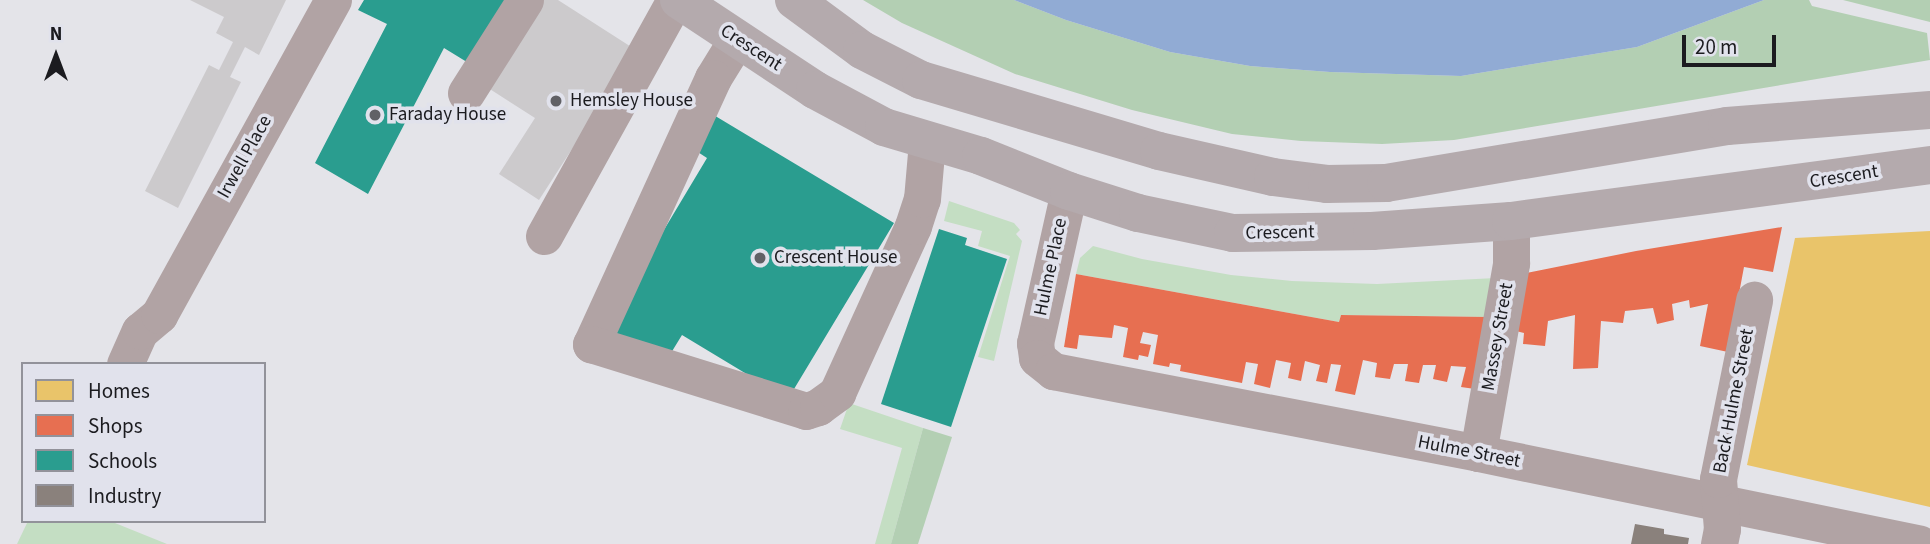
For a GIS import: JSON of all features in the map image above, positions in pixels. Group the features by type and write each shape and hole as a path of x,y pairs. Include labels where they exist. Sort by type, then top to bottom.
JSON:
{"highway":[{"name":"Crescent","path":"677,0 815,90 884,127 981,156 1069,191 1153,218 1233,233 1372,231 1511,221 1930,165"},
{"path":"794,0 862,50 921,80 1159,151 1273,177 1327,184 1385,183 1727,126 1930,110"}],"street":[{"name":"Irwell Place","path":"126,362 140,331 159,314 333,0"},
{"path":"466,93 524,0"},
{"path":"544,236 677,0"},
{"path":"737,39 713,78 591,344 806,411 818,407 837,393 913,226 922,199 927,142"},
{"name":"Hulme Place","path":"1035,343 1069,191"},
{"name":"Massey Street","path":"1478,453 1511,263 1511,221"},
{"name":"Back Hulme Street","path":"1718,544 1722,528 1718,480 1754,300"},
{"name":"Hulme Street","path":"1035,343 1037,358 1053,371 1478,453 1920,544"}],"green space":[{"path":"863,0 1014,0 1066,20 1170,52 1250,66 1330,72 1461,76 1637,47 1764,0 1809,0 1812,6 1927,33 1930,60 1454,140 1382,144 1301,141 1232,134 1132,110 1015,74 902,23"},
{"path":"1843,0 1930,0 1930,22"},
{"path":"949,201 1014,223 1020,230 1016,234 1022,241 994,361 978,357 1010,256 978,246 982,231 944,221"},
{"path":"1093,246 1142,259 1231,275 1292,281 1377,284 1496,278 1489,317 1341,315 1339,322 1076,274 1080,258"},
{"path":"849,403 923,428 891,544 875,544 902,448 840,429"},
{"path":"923,428 952,437 918,544 891,544"},
{"path":"27,523 115,523 167,544 17,544"}],"water":[{"path":"1014,0 1764,0 1637,47 1461,76 1330,72 1250,66 1170,52 1066,20"}],"building: Homes":[{"path":"1930,231 1930,507 1747,465 1795,238"}],"building: Shops":[{"path":"1782,227 1773,272 1744,267 1728,352 1700,346 1708,304 1690,308 1689,300 1672,304 1674,320 1657,324 1653,308 1625,311 1623,323 1601,321 1598,368 1573,369 1575,315 1548,321 1545,346 1523,344 1524,333 1512,330 1522,274 1636,251"},
{"path":"1076,274 1339,322 1341,315 1489,317 1475,389 1461,387 1466,367 1451,366 1447,382 1433,379 1436,365 1423,365 1419,383 1405,381 1408,364 1394,364 1390,379 1375,377 1377,363 1363,360 1355,395 1335,391 1341,365 1331,364 1327,383 1316,381 1320,365 1305,361 1301,381 1288,378 1291,363 1276,360 1270,388 1254,384 1258,364 1246,362 1242,383 1180,371 1181,365 1170,363 1169,367 1153,364 1158,335 1143,332 1140,343 1151,345 1148,357 1139,355 1138,360 1123,357 1128,328 1114,325 1112,338 1079,335 1077,349 1064,347"}],"building: Schools":[{"name":"Faraday House","path":"364,0 512,0 475,67 444,48 368,194 315,163 387,24 358,10"},
{"name":"Crescent House","path":"707,111 894,223 788,399 682,335 663,366 604,330 707,158 687,145"},
{"path":"939,229 967,238 965,245 1007,259 951,427 881,404"}],"building: Industry":[{"path":"1635,524 1664,529 1664,534 1689,538 1688,544 1631,544"}],"building: Other":[{"path":"190,0 286,0 259,55 245,47 230,77 241,82 178,208 145,191 209,65 219,70 233,42 216,33 224,17"},
{"name":"Hemsley House","path":"536,0 558,0 636,50 539,200 499,174 535,118 482,84"}],"place":[{"name":"Hemsley House","path":"556,101"},
{"name":"Faraday House","path":"375,115"},
{"name":"Crescent House","path":"760,258"}]}
